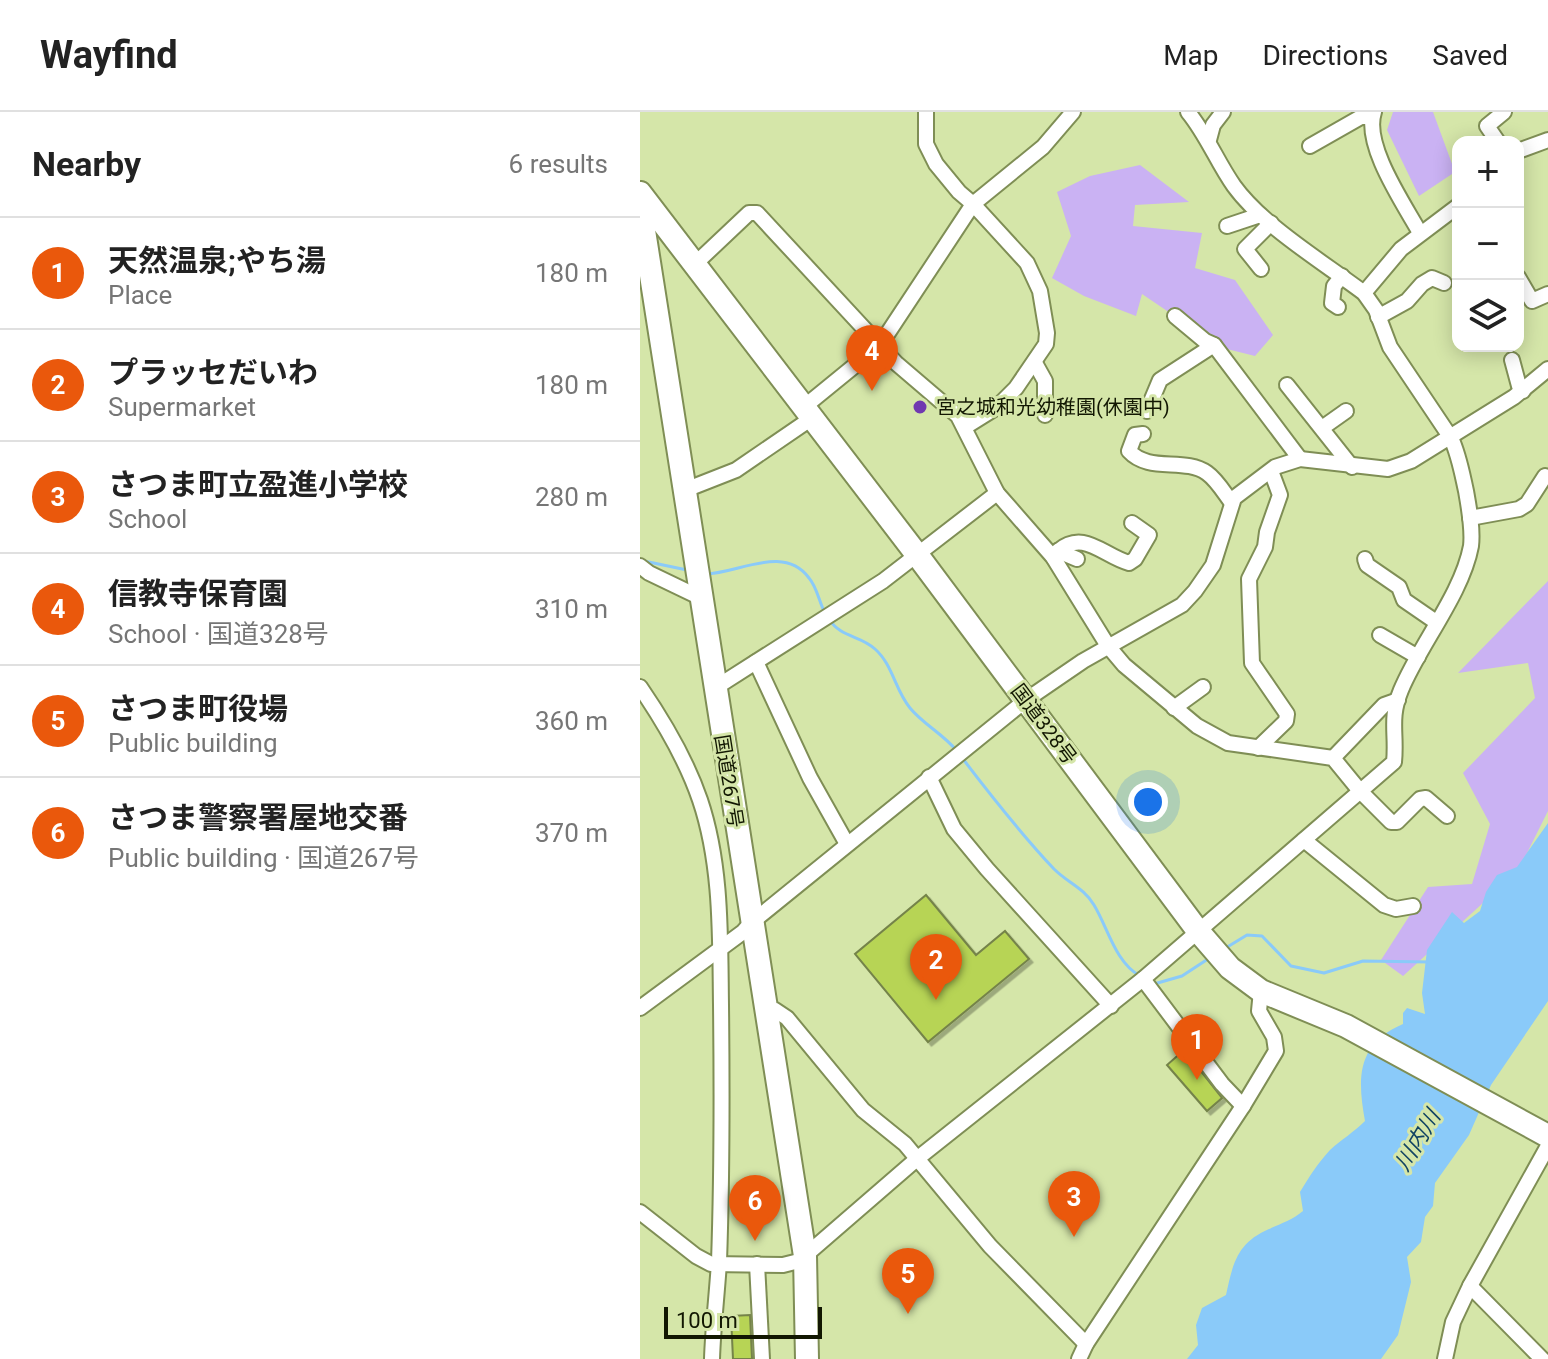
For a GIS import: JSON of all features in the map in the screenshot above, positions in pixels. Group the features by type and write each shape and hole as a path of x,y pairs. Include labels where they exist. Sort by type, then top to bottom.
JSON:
{"highway":[{"name":"国道328号","path":"640,193 918,556 1198,931 1230,968 1261,991 1346,1026 1547,1139"},
{"name":"国道267号","path":"640,205 649,251 649,313 685,490 805,1256 807,1359"},
{"path":"649,251 659,240 676,239"}],"street":[{"path":"926,112 926,144 936,164 1027,263 1040,291 1047,333 1046,344 1016,388 997,407 965,427"},
{"path":"685,490 736,470 808,412 880,345 973,204 1043,147 1073,112"},
{"path":"642,1218 711,1264 783,1265 805,1256 918,1158 1111,1006 1394,762 1392,719 1398,700 1465,569 1471,543 1470,518 1458,451 1390,347 1364,293 1266,219 1233,185 1209,140 1188,112"},
{"path":"1209,140 1213,125 1223,112"},
{"path":"1494,136 1487,126 1504,112"},
{"path":"1310,146 1361,117 1373,114 1374,140 1388,176 1420,233"},
{"path":"1524,149 1548,140"},
{"path":"1364,293 1371,280 1401,249 1455,208"},
{"path":"695,264 749,213 757,213 907,373 958,416 997,493 1055,554 1108,646 1134,674 1197,726 1228,743 1333,758 1391,822 1397,822 1420,799 1426,798 1447,816"},
{"path":"1227,226 1266,219"},
{"path":"1261,269 1245,249 1266,219"},
{"path":"1338,307 1332,303 1334,286 1342,276"},
{"path":"1378,317 1407,301 1432,278 1444,283"},
{"path":"1520,280 1532,301 1548,294"},
{"path":"1175,316 1214,345 1300,459"},
{"path":"1147,411 1160,380 1214,345"},
{"path":"1512,360 1523,391"},
{"path":"1035,363 1045,381 1045,415"},
{"path":"640,1008 721,949 1026,700 1108,646 1182,605 1213,565 1234,498 1271,471 1300,459 1388,469 1411,461 1523,391 1548,369"},
{"path":"1287,385 1352,467"},
{"path":"1322,428 1346,411"},
{"path":"1143,434 1135,435 1123,444 1135,457 1145,461 1192,465 1209,474 1232,503"},
{"path":"1258,748 1286,721 1287,714 1252,663 1249,579 1265,547 1280,495 1271,471"},
{"path":"1470,518 1519,509 1527,504 1545,476"},
{"path":"715,688 883,581 997,493"},
{"path":"1055,554 1065,545 1084,541 1129,563 1152,537 1132,523"},
{"path":"1055,554 1077,559"},
{"path":"1365,559 1367,565 1399,587 1404,600 1436,622"},
{"path":"640,566 661,580 701,598"},
{"path":"1380,635 1418,657"},
{"path":"756,662 810,778 847,844"},
{"path":"640,687 680,752 701,802 716,877 721,949 723,1117 719,1264 712,1359"},
{"path":"1174,708 1203,687"},
{"path":"1333,758 1384,705 1398,700"},
{"path":"929,777 954,829 1111,1006"},
{"path":"1304,840 1384,905 1396,909 1413,906"},
{"path":"1143,979 1222,1084 1243,1106"},
{"path":"1079,1359 1276,1051 1274,1037 1259,1011 1261,991"},
{"path":"765,1009 775,1010 787,1018 863,1110 905,1144 972,1226 1086,1344"},
{"path":"1445,1359 1453,1322 1547,1139"},
{"path":"757,1264 762,1359"},
{"path":"1470,1286 1542,1359"}],"shaded area":[{"path":"1393,112 1433,112 1452,164 1452,174 1419,196 1387,130"},
{"path":"1140,165 1189,202 1135,205 1133,226 1202,233 1195,268 1235,280 1273,335 1255,356 1207,344 1179,319 1142,294 1136,316 1084,296 1052,278 1071,236 1057,192 1090,176"},
{"path":"1548,581 1548,811 1518,871 1403,976 1381,960 1428,887 1472,884 1490,824 1463,773 1535,698 1528,663 1458,673"}],"water":[{"name":"川内川","path":"1548,823 1548,1001 1491,1085 1469,1135 1435,1183 1433,1206 1425,1217 1421,1242 1407,1257 1411,1282 1398,1335 1381,1359 1187,1359 1198,1345 1196,1325 1202,1308 1226,1295 1234,1264 1243,1248 1258,1235 1303,1211 1300,1192 1314,1170 1330,1150 1365,1121 1361,1090 1364,1064 1377,1041 1403,1024 1403,1013 1407,1008 1425,1014 1422,993 1427,950 1452,912 1464,923 1480,911 1486,892 1497,875 1517,867"}],"building":[{"path":"926,895 976,955 1005,931 1029,959 928,1042 855,954"},
{"path":"1184,1050 1222,1098 1207,1111 1167,1065"},
{"path":"750,1315 752,1359 733,1359 731,1316"}],"waterway":[{"path":"644,561 687,570"},
{"path":"706,574 760,563 787,563 799,568 809,578 825,613"},
{"path":"829,619 839,630 863,641 881,655 910,708 956,750"},
{"path":"963,759 1042,856 1090,899 1118,953 1140,976"},
{"path":"1224,949 1247,935 1262,936 1291,966 1324,973 1363,961 1429,962"},
{"path":"1154,984 1182,976 1211,957"}],"place":[{"name":"信教寺保育園","path":"872,391"},
{"name":"宮之城和光幼稚園(休園中)","path":"920,407"},
{"name":"プラッセだいわ","path":"936,1000"},
{"name":"天然温泉;やち湯","path":"1197,1080"},
{"name":"さつま町立盈進小学校","path":"1074,1237"},
{"name":"さつま警察署屋地交番","path":"755,1241"},
{"name":"さつま町役場","path":"908,1314"}]}
